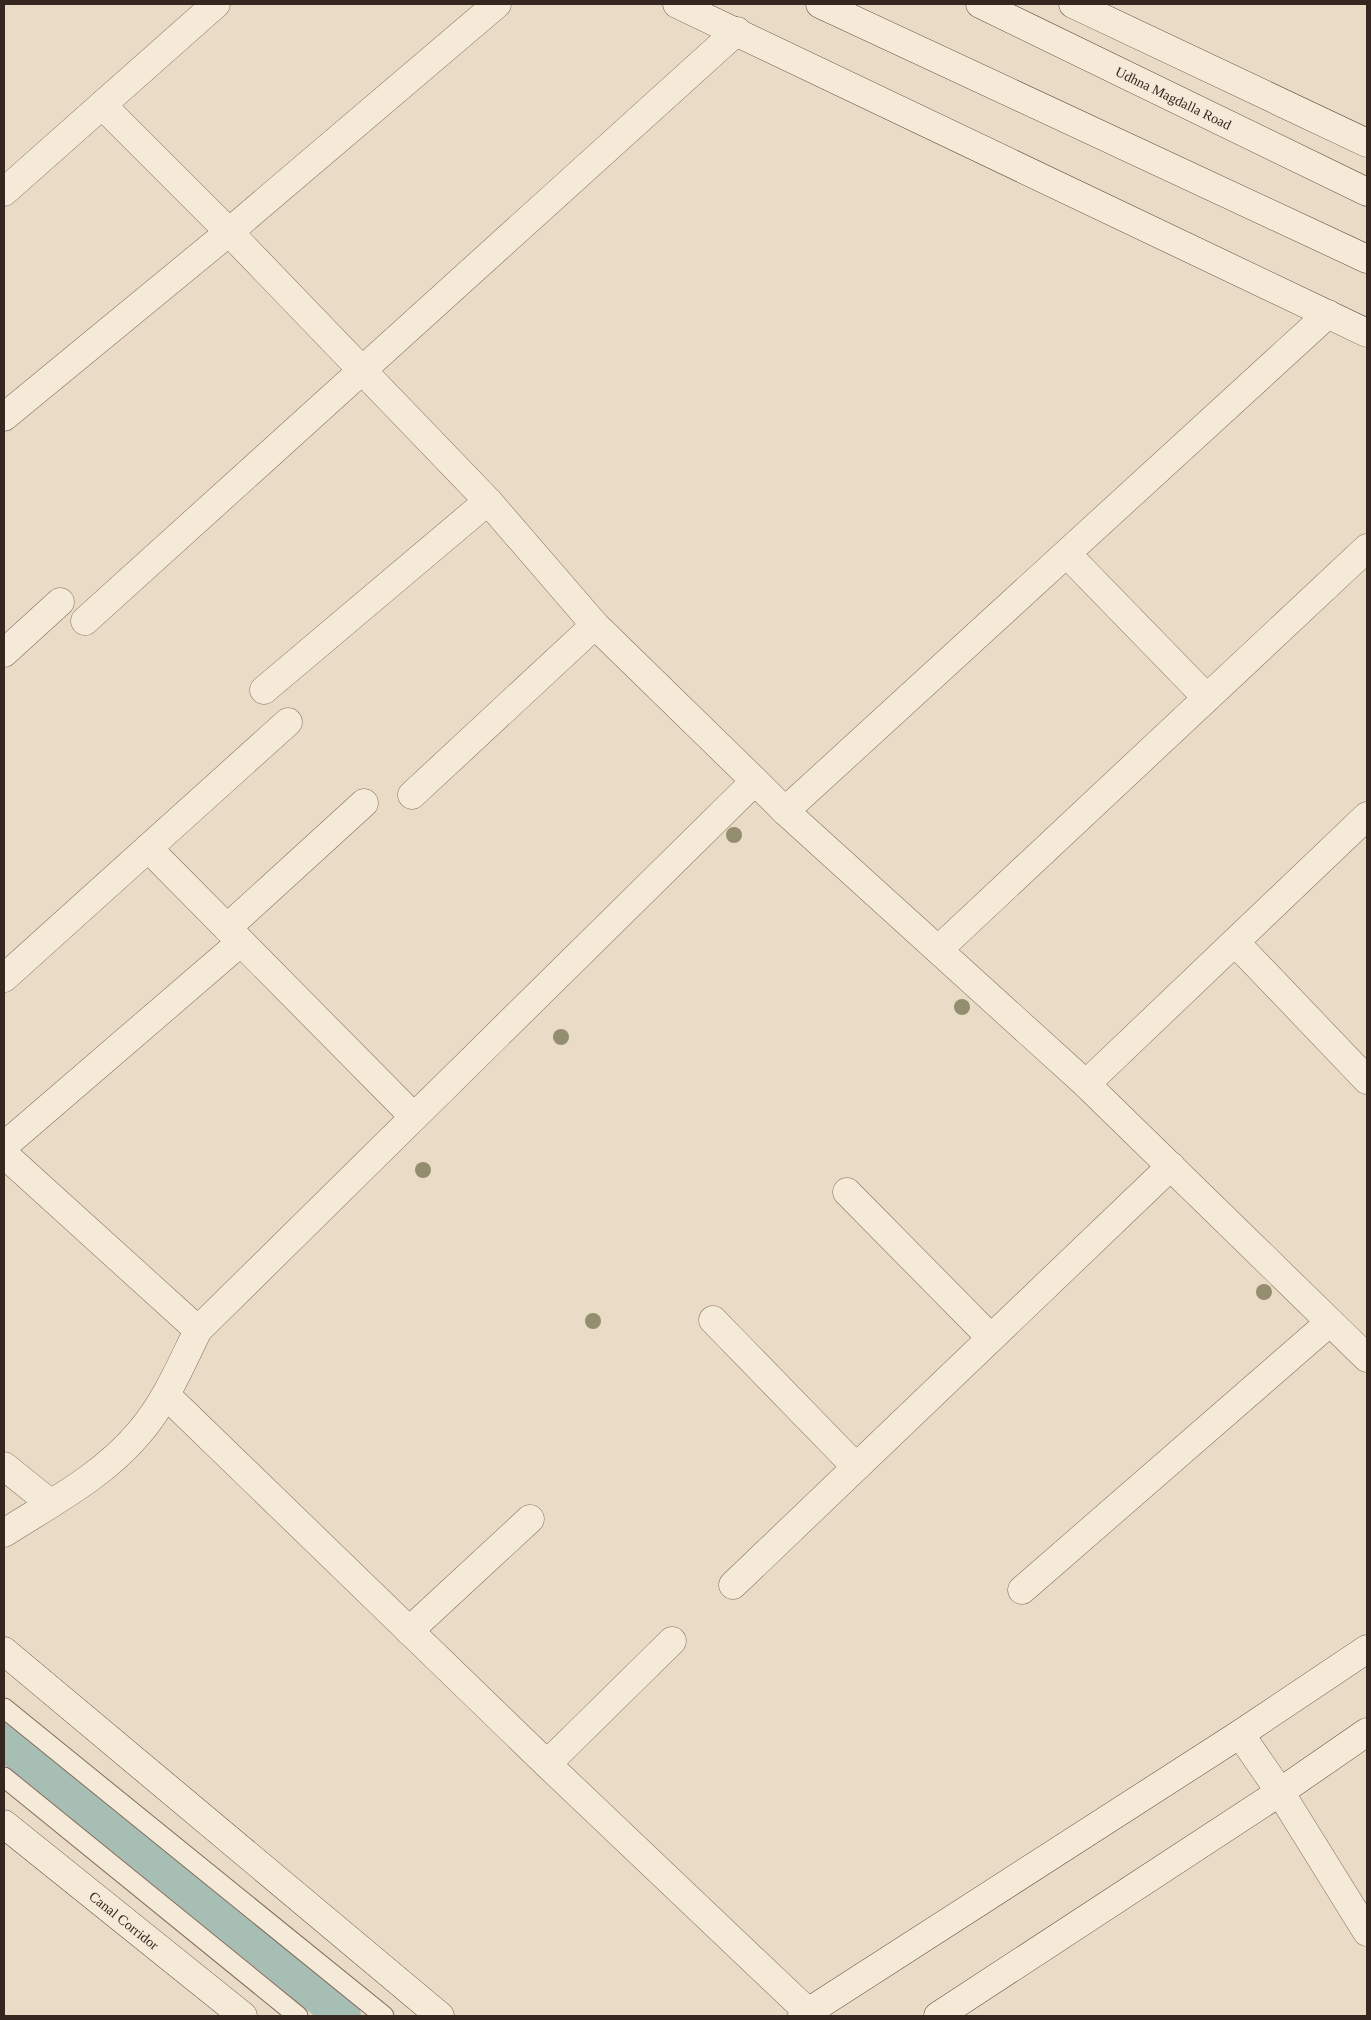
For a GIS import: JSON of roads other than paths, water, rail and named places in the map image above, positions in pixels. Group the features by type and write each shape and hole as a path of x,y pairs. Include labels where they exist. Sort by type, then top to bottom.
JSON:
{"street":[{"path":"4,192 216,4"},
{"path":"4,416 229,232 497,4"},
{"path":"677,4 1367,333"},
{"path":"820,4 1367,259"},
{"name":"Udhna Magdalla Road","path":"980,4 1367,192"},
{"path":"1073,4 1367,143"},
{"path":"85,621 737,32"},
{"path":"102,105 229,232 488,501 596,624 785,811 1086,1084 1367,1358"},
{"path":"785,811 1328,314"},
{"path":"264,690 488,501"},
{"path":"939,949 1367,548"},
{"path":"1067,554 1207,698"},
{"path":"4,653 60,602"},
{"path":"412,796 596,624"},
{"path":"4,978 288,722"},
{"path":"4,1533 85,1481 116,1456 140,1433 166,1396 198,1330 755,781"},
{"path":"4,1146 234,935 364,802"},
{"path":"1086,1084 1367,816"},
{"path":"148,848 414,1117"},
{"path":"1235,942 1367,1080"},
{"path":"4,1154 198,1330"},
{"path":"733,1585 1171,1166"},
{"path":"847,1192 991,1338"},
{"path":"713,1320 856,1467"},
{"path":"1022,1590 1330,1322"},
{"path":"166,1396 805,2014 1240,1734 1367,1648"},
{"path":"4,1466 50,1503"},
{"path":"409,1631 530,1519"},
{"path":"547,1764 672,1642"},
{"path":"4,1651 440,2016"},
{"path":"938,2016 1280,1792 1367,1732"},
{"path":"1240,1734 1280,1792 1367,1932"},
{"name":"Canal Corridor","path":"4,1824 243,2016"}],"lane":[{"path":"4,1708 384,2016"},
{"path":"4,1777 298,2016"}],"waterway":[{"path":"4,1741 343,2016"}]}
